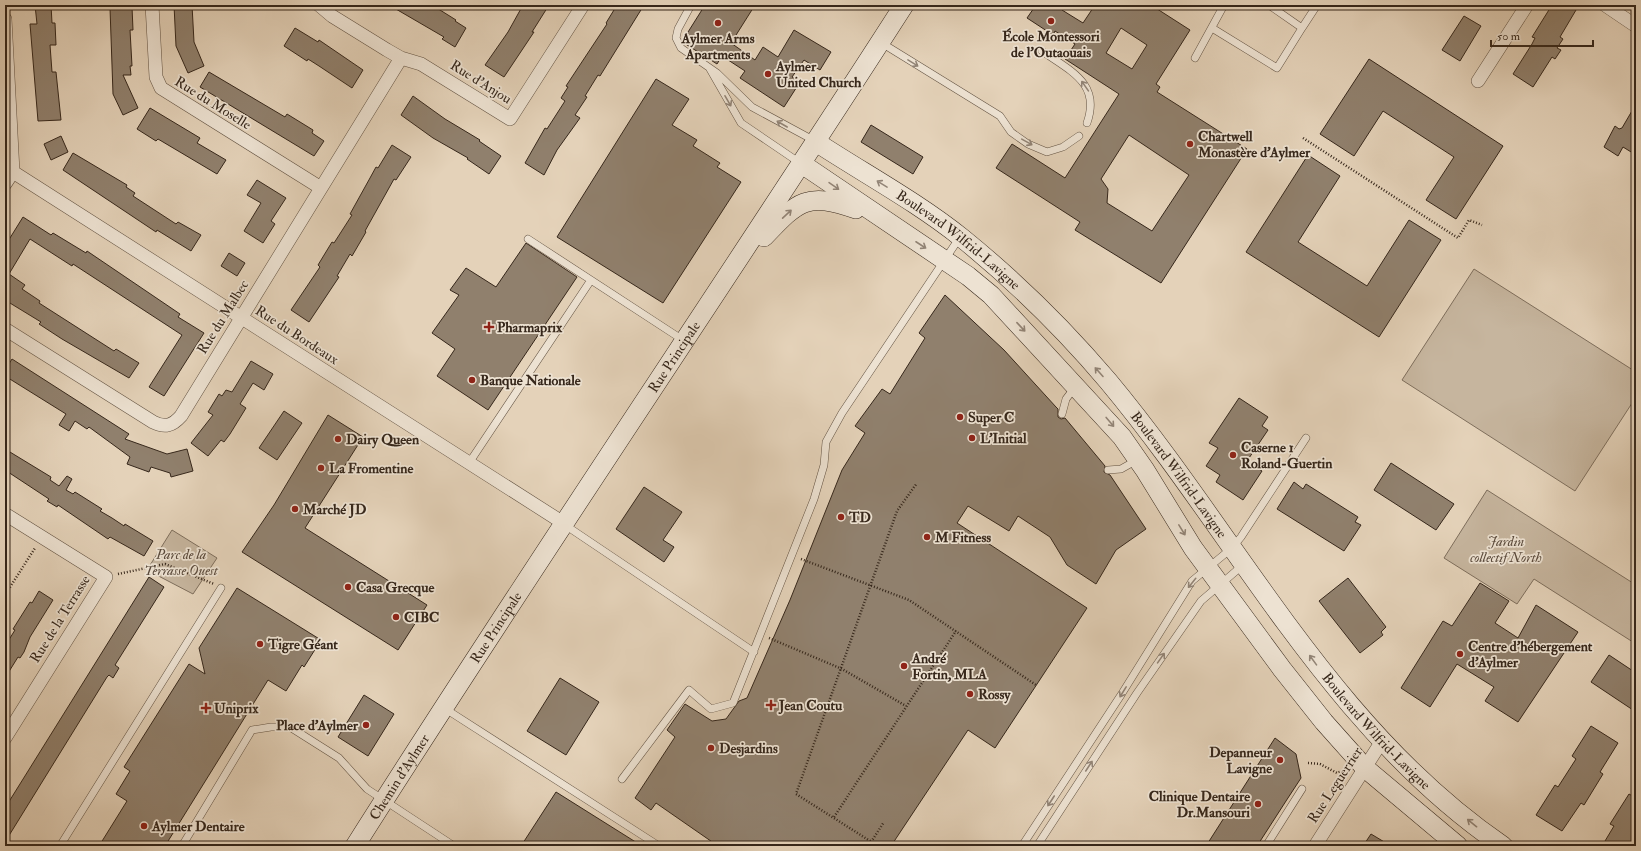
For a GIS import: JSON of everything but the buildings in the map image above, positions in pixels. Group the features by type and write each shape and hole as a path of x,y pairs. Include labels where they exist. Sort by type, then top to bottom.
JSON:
{"main road":[{"name":"Rue Principale","path":"444,708 802,164 904,5"},
{"name":"Boulevard Wilfrid-Lavigne","path":"816,142 907,199 960,237 1003,272 1045,313 1106,379 1142,423 1328,680 1382,741 1454,809 1503,846"},
{"name":"Boulevard Wilfrid-Lavigne","path":"802,164 889,224 945,260 991,295 1076,385 1122,437 1138,459 1193,548 1358,768 1458,846"},
{"path":"731,272 786,214 794,207 811,200 820,200 840,204 861,211 889,224"},
{"name":"Chemin d'Aylmer","path":"355,846 444,708"}],"street":[{"name":"Rue du Moselle","path":"152,5 156,77 161,88 320,188"},
{"name":"Rue d'Anjou","path":"319,5 332,16 401,58 421,64 510,119 583,5"},
{"path":"1478,81 1527,5"},
{"path":"1605,5 1636,26"},
{"path":"5,18 13,172 5,184"},
{"name":"Rue du Malbec","path":"5,329 153,422 161,426 168,426 175,423 242,318 320,188 401,58"},
{"name":"Rue du Bordeaux","path":"13,172 564,524"},
{"name":"Rue de la Terrasse","path":"5,514 106,577 5,738"},
{"name":"Rue Leguerrier","path":"1315,846 1358,768 1382,741"}],"lane":[{"path":"691,5 678,29 676,38 681,48 709,67 752,107 816,142"},
{"path":"1195,58 1224,5"},
{"path":"1269,5 1302,28"},
{"path":"1212,28 1276,68 1317,5"},
{"path":"880,42 1000,116 1011,132 1028,144 1047,152 1063,147 1079,136"},
{"path":"1042,51 1079,78 1090,93 1091,113 1087,123"},
{"path":"709,67 741,123 802,164"},
{"path":"622,779 689,690 711,708 733,703 814,499 824,465 826,442 842,413 960,237"},
{"path":"528,239 685,341"},
{"path":"469,463 590,280"},
{"path":"1062,414 1066,399 1076,385"},
{"path":"1022,846 1121,695 1192,581 1208,566 1232,548 1306,438"},
{"path":"1108,470 1121,468 1138,459"},
{"path":"564,524 754,652"},
{"path":"1037,846 1137,693 1201,602 1220,583 1244,564"},
{"path":"60,846 221,588"},
{"path":"444,708 659,846"},
{"path":"182,846 252,730 271,727 290,727 339,758 367,789 454,846"},
{"path":"1266,846 1302,789"}],"path":[{"path":"1303,138 1458,238 1469,220 1482,225"},
{"path":"878,846 796,794 842,669 897,511 917,483"},
{"path":"5,595 42,537"},
{"path":"801,559 910,600 1036,684"},
{"path":"106,577 165,564 207,580 221,588"},
{"path":"834,817 956,631"},
{"path":"761,634 842,669 906,706"},
{"path":"1308,764 1320,764 1337,773 1358,768"},
{"path":"871,842 884,822"}],"green space":[{"path":"1474,269 1636,372 1636,397 1575,491 1402,380"},
{"name":"Jardin collectif North","path":"1487,490 1636,585 1636,644 1534,579 1517,604 1444,558"},
{"name":"Parc de la Terrasse Ouest","path":"172,530 217,558 193,594 147,570"}],"place":[{"name":"École Montessori de l'Outaouais","path":"1051,21"},
{"name":"Aylmer Arms Apartments","path":"718,23"},
{"name":"Aylmer United Church","path":"768,74"},
{"name":"Chartwell Monastère d'Aylmer","path":"1190,144"},
{"name":"Pharmaprix","path":"489,327"},
{"name":"Banque Nationale","path":"472,380"},
{"name":"Super C","path":"960,417"},
{"name":"L'Initial","path":"972,438"},
{"name":"Dairy Queen","path":"338,439"},
{"name":"Caserne 1 Roland-Guertin","path":"1233,455"},
{"name":"La Fromentine","path":"321,468"},
{"name":"Marché JD","path":"295,509"},
{"name":"TD","path":"841,517"},
{"name":"M Fitness","path":"927,537"},
{"name":"Casa Grecque","path":"348,587"},
{"name":"CIBC","path":"396,617"},
{"name":"Tigre Géant","path":"260,644"},
{"name":"Centre d’hébergement d’Aylmer","path":"1460,654"},
{"name":"André Fortin, MLA","path":"904,666"},
{"name":"Rossy","path":"970,694"},
{"name":"Jean Coutu","path":"771,705"},
{"name":"Uniprix","path":"206,708"},
{"name":"Place d'Aylmer","path":"366,725"},
{"name":"Desjardins","path":"711,748"},
{"name":"Depanneur Lavigne","path":"1280,760"},
{"name":"Clinique Dentaire Dr.Mansouri","path":"1258,804"},
{"name":"Aylmer Dentaire","path":"144,826"}]}
